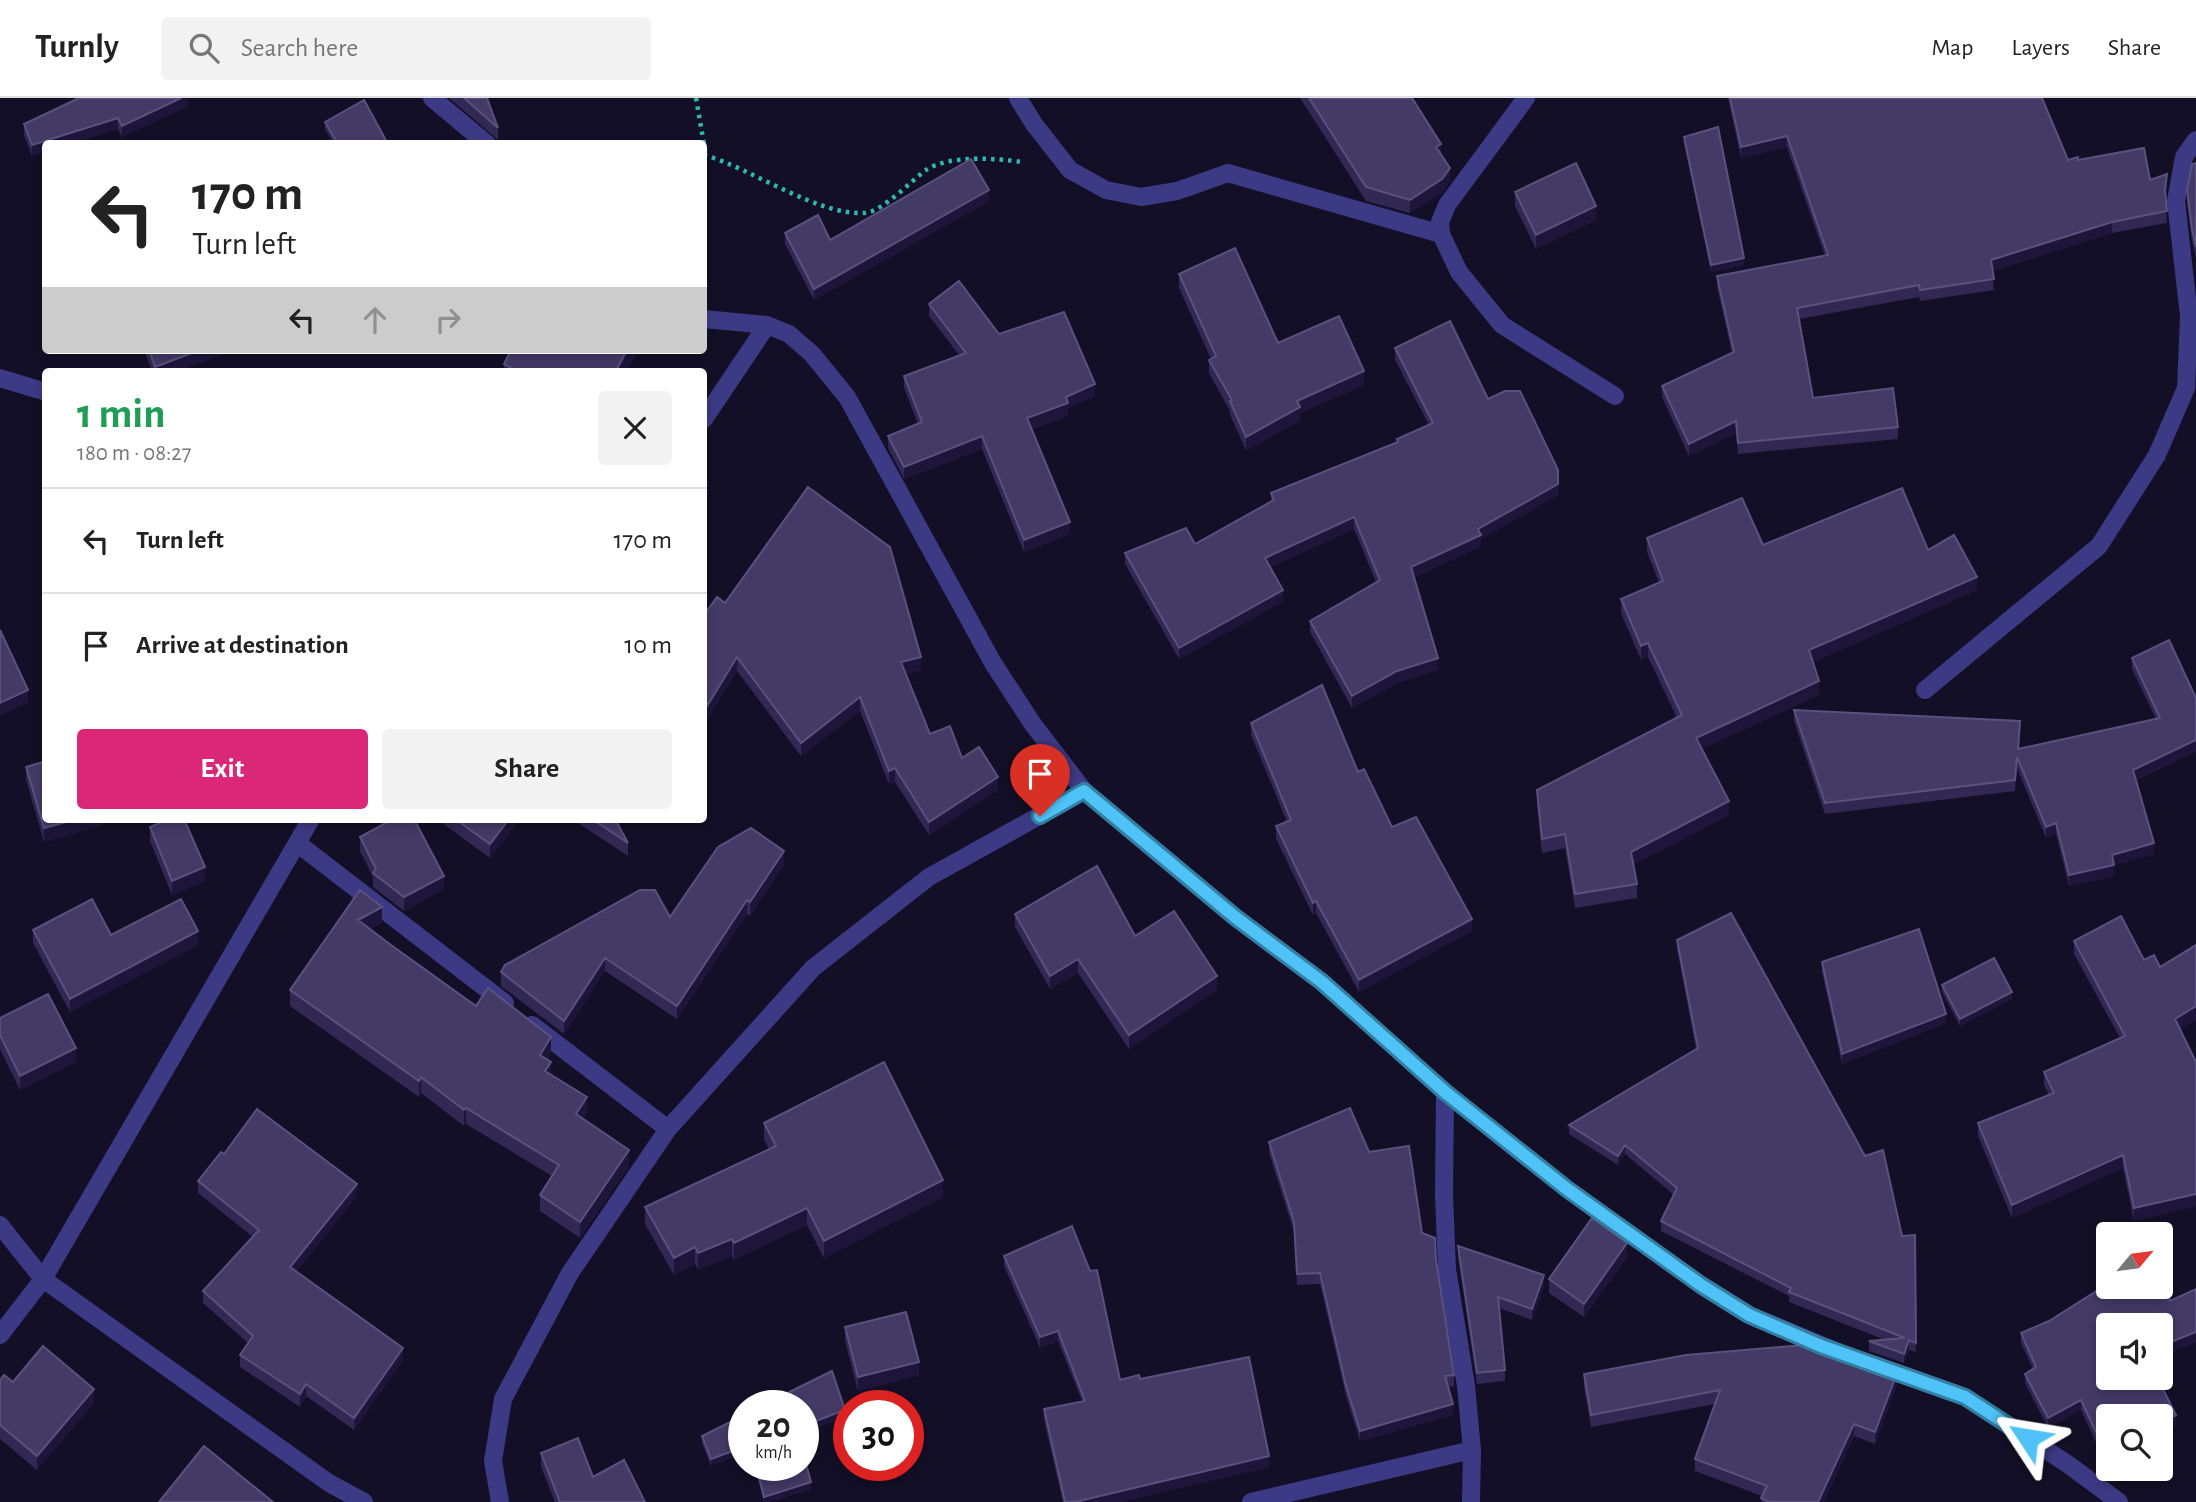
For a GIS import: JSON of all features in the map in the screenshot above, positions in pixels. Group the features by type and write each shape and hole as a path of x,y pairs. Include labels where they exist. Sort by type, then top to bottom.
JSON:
{"street":[{"path":"432,98 482,140"},
{"path":"1018,98 1034,124 1070,170 1106,190 1141,197 1177,191 1228,173 1441,234"},
{"path":"1526,98 1447,205 1440,222 1441,234 1459,272 1502,326 1615,396"},
{"path":"1924,690 2099,547 2157,455 2186,388 2189,316 2176,201 2184,157 2196,140"},
{"path":"707,319 767,325 789,334 812,354 847,397 993,663 1032,723 1084,791 1235,917 1322,982 1445,1092 1642,1245 1749,1315 1821,1346 1965,1397 2069,1465 2119,1502"},
{"path":"707,415 767,325"},
{"path":"0,378 42,391"},
{"path":"500,1502 493,1461 502,1399 570,1273 668,1129 813,968 929,877 1084,791"},
{"path":"0,1335 43,1279 309,823"},
{"path":"297,843 668,1129"},
{"path":"1445,1092 1444,1195 1447,1269 1466,1386 1472,1450 1471,1502"},
{"path":"0,1226 43,1279 328,1483 364,1502"},
{"path":"1251,1502 1472,1450"}],"path":[{"path":"696,98 703,140"},
{"path":"707,156 795,195 847,213 869,212 929,168 956,161 993,157 1070,170"}],"building":[{"path":"79,98 181,98 122,126 118,118 32,145 24,124"},
{"path":"464,98 487,98 498,128"},
{"path":"1309,98 1412,98 1441,144 1436,147 1450,168 1442,179 1410,200 1366,187"},
{"path":"1730,98 2042,98 2068,160 2144,148 2150,180 2167,174 2167,211 2112,222 1991,260 1994,279 1920,290 1919,285 1797,308 1813,398 1893,388 1898,427 1738,443 1736,421 1689,444 1662,386 1734,352 1717,276 1828,255 1787,136 1741,147"},
{"path":"364,100 386,140 336,140 325,122"},
{"path":"1718,127 1744,258 1711,265 1684,137"},
{"path":"971,159 989,190 814,289 785,233 818,215 830,240"},
{"path":"1576,163 1596,206 1536,235 1515,192"},
{"path":"2196,163 2196,247 2187,190 2192,164"},
{"path":"1235,248 1278,343 1339,316 1364,371 1297,401 1300,407 1246,437 1230,401 1232,400 1209,360 1216,356 1179,274"},
{"path":"959,281 999,334 1064,312 1095,384 1066,397 1068,403 1027,418 1070,522 1024,540 982,436 904,467 888,436 922,422 904,376 966,353 929,304"},
{"path":"1450,321 1488,399 1505,391 1520,391 1558,470 1558,484 1478,529 1481,535 1411,567 1438,658 1397,671 1352,696 1310,621 1380,580 1354,517 1265,558 1283,590 1179,648 1125,553 1186,528 1195,544 1274,500 1271,493 1398,442 1397,439 1433,423 1395,348"},
{"path":"150,354 189,354 155,367"},
{"path":"509,354 625,354 618,368 511,368 504,364"},
{"path":"808,487 890,547 921,657 901,662 930,734 950,726 962,758 979,747 998,777 929,822 895,768 889,771 860,697 801,743 737,657 707,706 707,611 717,597 725,603"},
{"path":"1902,488 1928,550 1954,535 1977,577 1809,650 1819,681 1696,738 1729,801 1631,852 1637,884 1575,894 1565,834 1542,839 1537,790 1682,715 1648,643 1641,646 1621,599 1663,581 1647,538 1742,498 1763,545"},
{"path":"0,630 28,690 0,703"},
{"path":"2169,640 2196,698 2196,740 2133,770 2154,843 2112,855 2114,865 2069,875 2056,823 2046,827 2017,757 2015,780 1825,803 1794,710 2020,721 2018,749 2160,718 2132,658"},
{"path":"1322,685 1358,772 1364,769 1392,827 1416,817 1472,919 1359,980 1316,901 1313,903 1276,826 1291,820 1251,723"},
{"path":"42,762 42,821 26,767"},
{"path":"43,823 62,823 44,828"},
{"path":"160,823 186,823 205,867 172,881 150,827"},
{"path":"386,823 416,823 444,876 404,897 373,873 376,869 360,837"},
{"path":"461,823 506,823 490,844"},
{"path":"598,823 617,823 628,843"},
{"path":"751,828 784,851 750,902 747,900 677,1006 605,958 564,1021 501,972 505,965 640,890 655,890 670,917 718,847"},
{"path":"1097,866 1135,936 1174,911 1217,976 1129,1035 1078,959 1050,976 1015,914"},
{"path":"360,890 382,907 358,920 476,1006 488,988 551,1037 540,1055 551,1062 545,1071 587,1097 576,1114 629,1150 580,1222 540,1195 559,1165 466,1108 464,1110 421,1077 419,1081 290,990"},
{"path":"92,899 111,935 181,899 198,931 70,999 33,930"},
{"path":"1731,913 1865,1156 1883,1150 1902,1236 1915,1235 1916,1343 1909,1340 1904,1354 1869,1341 1905,1338 1789,1292 1791,1288 1661,1221 1677,1188 1625,1145 1618,1156 1569,1125 1698,1048 1677,940"},
{"path":"2121,916 2144,960 2154,955 2160,967 2196,945 2196,1006 2175,1019 2196,1062 2196,1194 2134,1208 2123,1155 2012,1205 1978,1123 2054,1093 2044,1072 2125,1036 2074,941"},
{"path":"1919,929 1946,1014 1842,1054 1822,962"},
{"path":"1994,958 2012,992 1960,1019 1942,985"},
{"path":"48,994 76,1048 20,1076 0,1035 0,1018"},
{"path":"884,1062 943,1180 824,1241 807,1208 734,1243 732,1239 698,1253 695,1247 674,1258 645,1207 776,1146 764,1123"},
{"path":"1350,1108 1369,1152 1409,1146 1422,1233 1435,1238 1454,1375 1445,1376 1453,1404 1360,1431 1346,1386 1320,1273 1297,1274 1294,1222 1269,1142"},
{"path":"257,1109 357,1184 290,1267 403,1348 354,1418 306,1384 300,1394 240,1355 253,1336 203,1291 259,1230 198,1181 221,1152 224,1154"},
{"path":"1592,1218 1627,1243 1584,1304 1549,1279"},
{"path":"1072,1226 1090,1271 1097,1270 1120,1380 1139,1375 1140,1379 1249,1357 1269,1456 1075,1502 1065,1502 1044,1409 1085,1401 1058,1331 1040,1337 1004,1256"},
{"path":"1458,1246 1544,1275 1532,1309 1498,1297 1505,1370 1477,1373"},
{"path":"2196,1289 2196,1332 2173,1341 2173,1313 2096,1313 2096,1390 2164,1390 2170,1404 2096,1404 2096,1432 2081,1400 2048,1418 2025,1374 2036,1367 2021,1333 2049,1321 2096,1291 2096,1299 2170,1301"},
{"path":"906,1312 919,1362 858,1377 845,1327"},
{"path":"1815,1344 1897,1373 1875,1432 1854,1424 1818,1502 1769,1502 1761,1498 1767,1486 1695,1459 1720,1390 1591,1415 1584,1374 1686,1355"},
{"path":"43,1346 94,1389 37,1456 0,1425 0,1380 4,1375 13,1382"},
{"path":"832,1371 838,1390 833,1390 833,1415 819,1420 819,1390 793,1390"},
{"path":"728,1423 728,1453 711,1459 702,1436"},
{"path":"578,1438 593,1477 624,1460 645,1502 560,1502 541,1453"},
{"path":"204,1446 273,1502 159,1502"},
{"path":"760,1481 811,1481 811,1482 764,1497"}],"route":[{"path":"1040,816 1084,791 1235,917 1322,982 1445,1092 1567,1189 1701,1285 1749,1315 1821,1346 1965,1397 2028,1438"}]}
